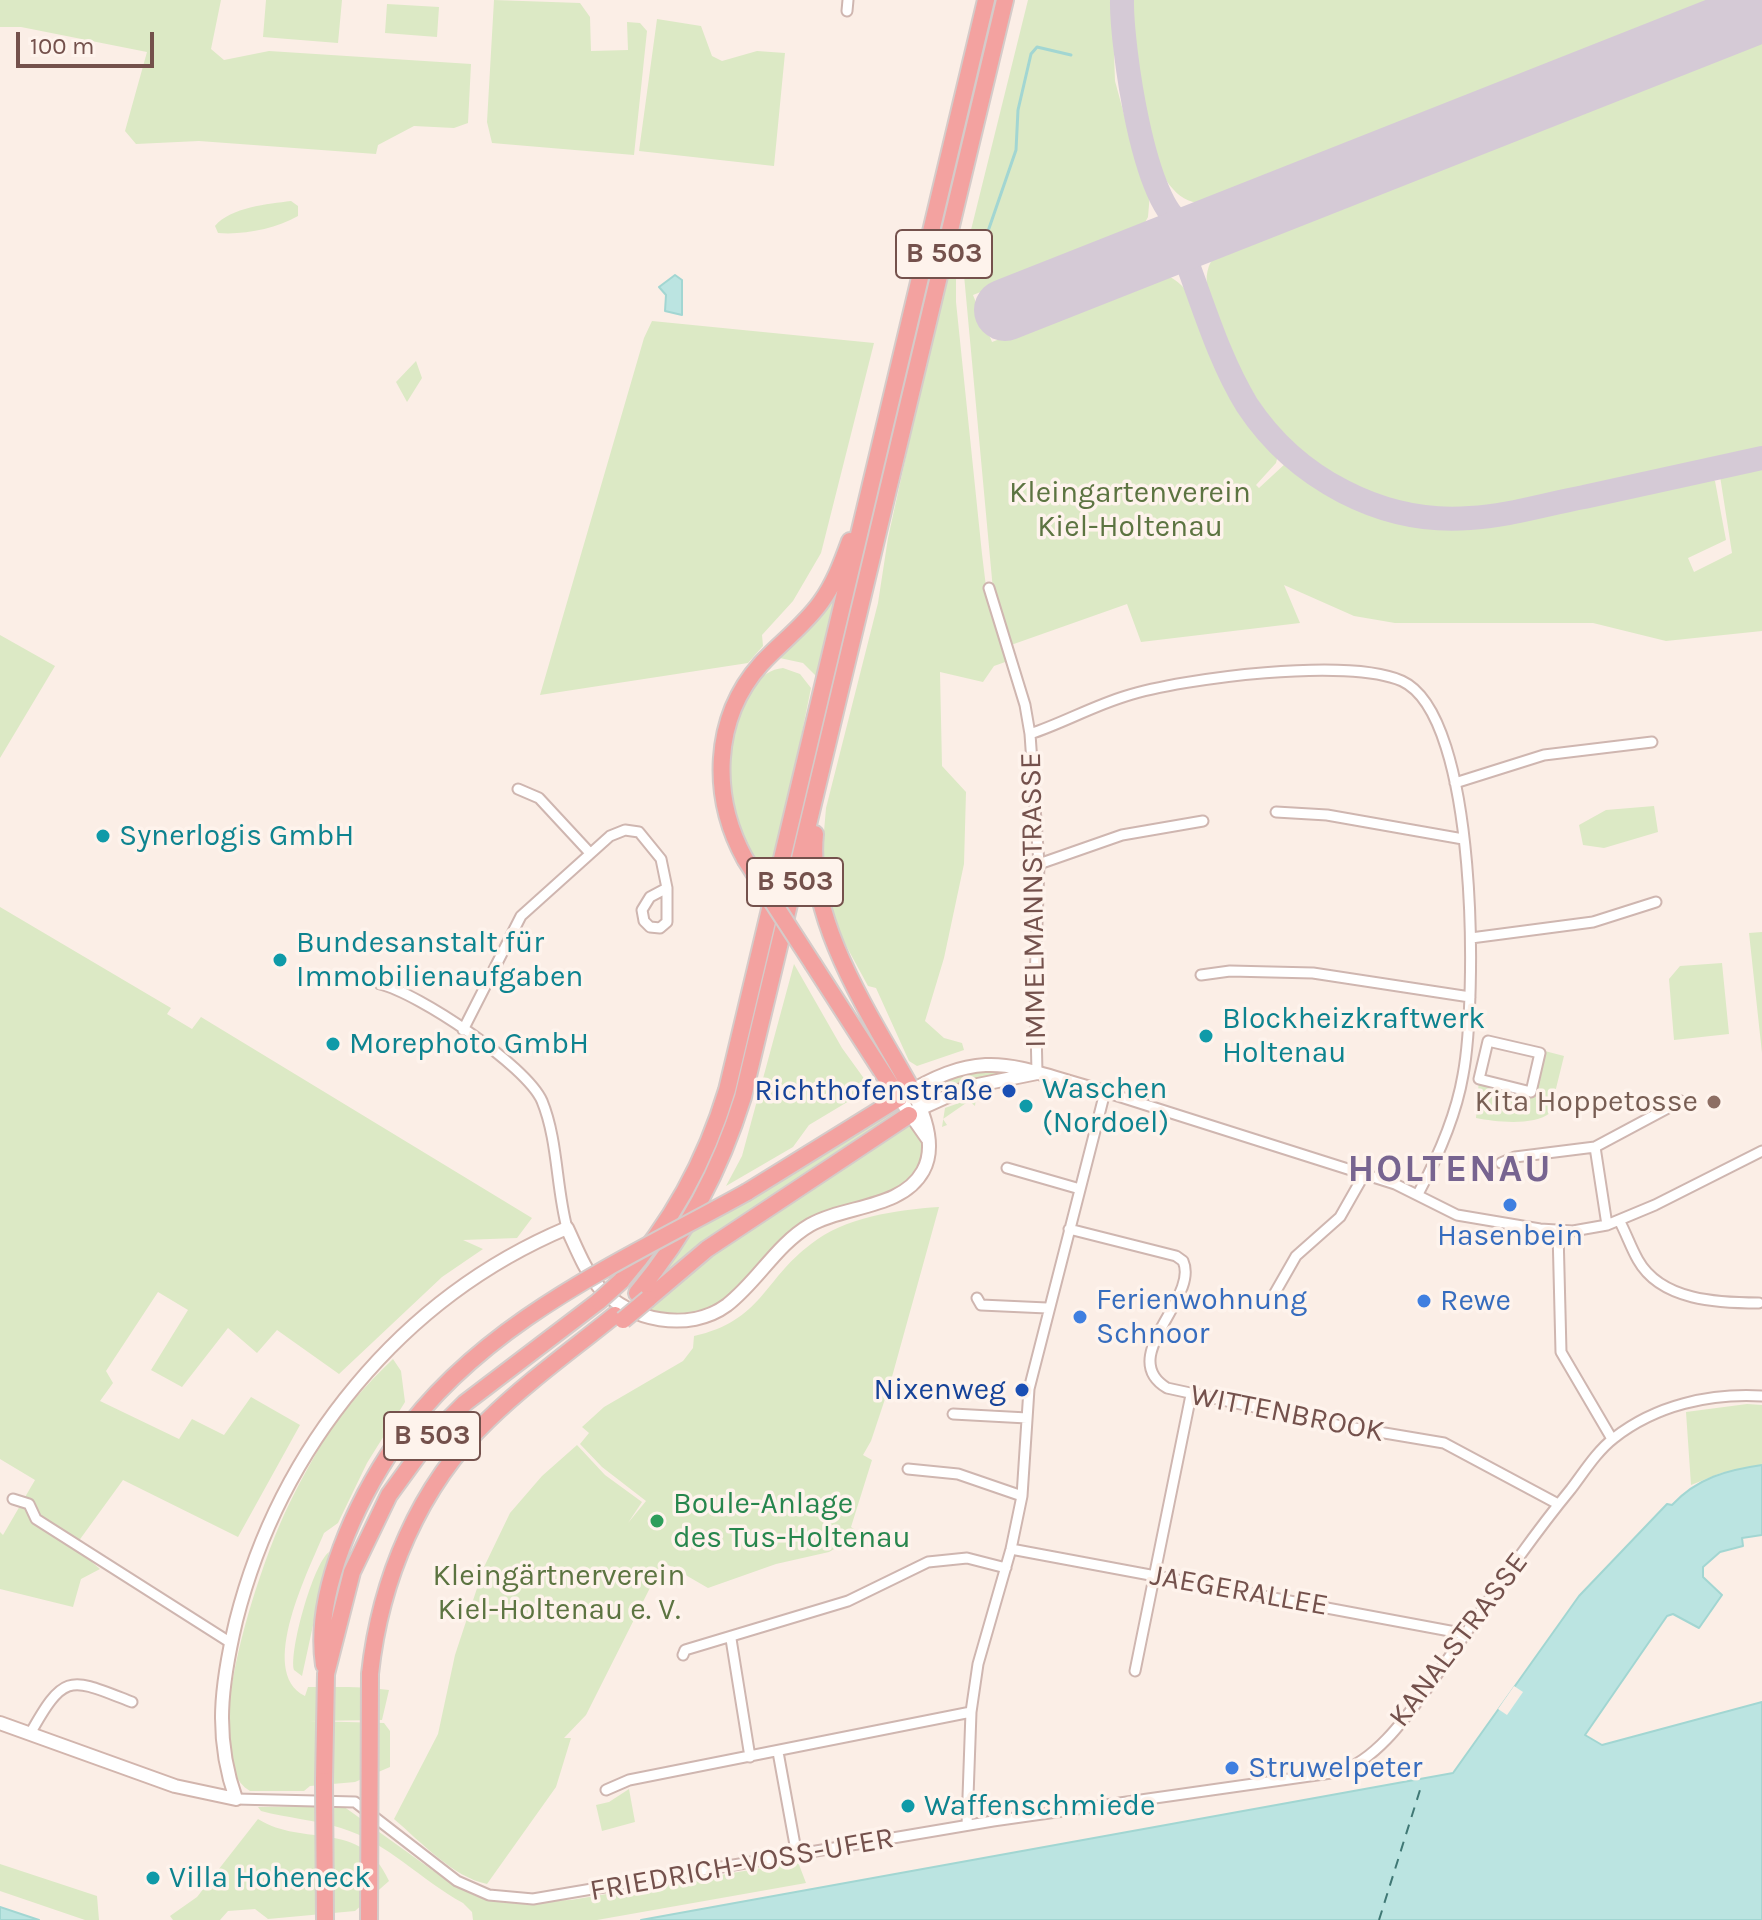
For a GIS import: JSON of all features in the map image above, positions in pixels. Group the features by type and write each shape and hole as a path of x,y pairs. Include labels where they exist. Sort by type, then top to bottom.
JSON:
{"highway":[{"name":"B 503","path":"326,1674 352,1572 373,1523 409,1466 465,1403 621,1281 686,1194 718,1121 752,997 986,0"},
{"name":"B 503","path":"369,1920 370,1674 381,1604 418,1514 466,1444 489,1419 643,1296 704,1197 734,1127 821,777 1005,0"},
{"path":"867,499 834,583 808,619 760,665 741,692 730,718 721,760 722,794 731,829 745,859 813,964 905,1094"},
{"path":"821,777 814,867 821,908 905,1094"},
{"name":"B 503","path":"325,1920 326,1674 322,1629 339,1560 371,1481 397,1442 456,1371 507,1329 747,1192 905,1094"},
{"path":"643,1296 707,1249 915,1111"}],"street":[{"path":"847,11 848,0"},
{"name":"IMMELMANNSTRASSE","path":"989,588 1025,705 1030,734 1039,864 1035,982 1037,1073"},
{"path":"1030,734 1127,695 1187,681 1243,675 1302,672 1376,675 1402,681 1423,696 1442,728 1455,783 1471,938 1470,997 1459,1095 1418,1194"},
{"path":"1455,783 1544,755 1652,742"},
{"path":"518,789 539,798 590,853"},
{"path":"1276,812 1327,815 1463,839"},
{"path":"1039,864 1122,835 1203,821"},
{"path":"463,1030 521,916 616,832 639,832 661,859 667,888"},
{"path":"1471,938 1610,919 1656,902"},
{"path":"1201,975 1230,971 1313,973 1470,997"},
{"path":"380,984 398,988 518,1069 541,1098 567,1228 598,1286 639,1314 687,1321 706,1315 735,1297 801,1230 826,1216 904,1192 919,1178 927,1163 927,1138 905,1094 948,1071 981,1063 1010,1064 1365,1173 1466,1217 1558,1231 1607,1225 1762,1151"},
{"path":"1488,1041 1540,1053 1531,1092 1479,1079 1488,1041"},
{"path":"915,1111 968,1087 1037,1073"},
{"path":"967,1825 971,1712 978,1664 1011,1549 1022,1496 1029,1389 1047,1308 1105,1092"},
{"path":"1501,1163 1515,1157 1595,1147 1681,1101"},
{"path":"1595,1147 1607,1225"},
{"path":"1007,1168 1080,1189"},
{"path":"1272,1298 1296,1256 1340,1217 1365,1173"},
{"path":"1619,1220 1639,1261 1665,1286 1696,1298 1759,1303"},
{"path":"238,1799 220,1746 231,1643 244,1592 282,1496 314,1441 355,1386 415,1322 444,1298 511,1255 567,1228"},
{"name":"WITTENBROOK","path":"1069,1229 1176,1256 1183,1261 1185,1276 1149,1363 1161,1385 1191,1395 1444,1443 1558,1504"},
{"path":"1558,1231 1561,1352 1612,1439"},
{"path":"977,1298 981,1305 1047,1308"},
{"path":"1135,1671 1191,1395"},
{"name":"KANALSTRASSE","path":"967,1825 1347,1769 1403,1721 1558,1504 1612,1439 1656,1413 1691,1401 1713,1396 1762,1396"},
{"path":"953,1414 1027,1418"},
{"path":"908,1469 958,1474 1022,1496"},
{"path":"13,1499 29,1504 36,1519 44,1525 231,1643"},
{"name":"JAEGERALLEE","path":"1011,1549 1466,1634"},
{"path":"683,1655 685,1650 731,1639 848,1601 928,1562 967,1558 1006,1568"},
{"path":"731,1639 750,1757"},
{"path":"30,1734 56,1693 69,1684 82,1683 132,1702"},
{"path":"606,1790 629,1780 971,1712"},
{"name":"FRIEDRICH-VOSS-UFER","path":"0,1723 175,1786 238,1799 355,1802 457,1881 476,1891 508,1898 571,1895 967,1825"},
{"path":"778,1752 797,1856"}],"green space":[{"path":"0,0 221,0 211,49 224,60 269,51 471,64 468,123 454,128 414,126 378,145 376,154 199,141 136,144 125,131 147,52 21,27 0,27"},
{"path":"266,0 342,0 338,43 263,37"},
{"path":"494,0 580,3 590,17 591,51 628,50 627,22 640,23 647,31 634,155 492,143 487,122"},
{"name":"Kleingartenverein Kiel-Holtenau","path":"1028,0 1112,0 1115,81 1135,155 1150,193 1148,217 1142,228 973,295 992,342 1165,275 1178,282 1198,308 1235,399 1278,455 1276,463 1256,485 1259,488 1286,463 1341,501 1385,516 1431,523 1478,524 1572,510 1710,478 1715,481 1726,540 1688,558 1694,572 1732,553 1720,476 1762,467 1762,631 1666,641 1593,623 1395,623 1354,616 1284,585 1300,623 1141,642 1127,604 1011,645 993,590 964,275 969,238"},
{"path":"1133,0 1722,0 1206,204 1188,200 1176,193 1163,174 1154,152 1138,71"},
{"path":"387,4 439,7 437,37 385,33"},
{"path":"657,19 701,26 712,56 722,61 757,51 785,53 774,166 639,151"},
{"path":"1762,38 1762,448 1486,508 1436,508 1393,501 1354,487 1320,467 1290,441 1264,409 1241,371 1210,299 1208,271 1217,253"},
{"path":"291,201 298,206 298,216 279,224 249,232 228,233 218,233 215,226 230,214"},
{"path":"956,266 956,302 987,595 1008,661 994,666 983,682 940,672 942,766 966,792 964,864 944,958 925,1021 944,1038 962,1043 964,1050 917,1066 909,1061 876,988 868,986 843,940 825,892 822,855 826,808 878,603 888,538 947,269"},
{"path":"652,321 874,343 821,553 793,601 762,635 763,646 748,663 540,695 644,338"},
{"path":"416,361 422,378 407,402 396,382"},
{"path":"841,578 820,680 803,663 775,657"},
{"path":"0,635 55,666 0,758"},
{"path":"783,668 800,674 811,688 775,867 766,876 752,863 737,834 728,805 727,768 729,746 743,703 753,686 767,673"},
{"path":"1654,806 1658,832 1604,848 1583,845 1579,825 1606,810"},
{"path":"0,907 171,1008 167,1014 192,1029 201,1017 532,1218 517,1238 463,1240 483,1249 442,1277 339,1374 277,1330 257,1353 228,1328 182,1387 151,1370 188,1310 158,1292 106,1371 113,1383 100,1401 179,1439 192,1419 224,1435 251,1397 300,1425 238,1537 123,1480 78,1542 78,1550 100,1569 81,1579 73,1607 0,1589 0,1532 3,1535 35,1480 0,1459"},
{"path":"1762,932 1762,1053 1749,933"},
{"path":"1722,963 1729,1034 1674,1040 1669,979 1680,966"},
{"path":"794,964 842,1048 868,1084 864,1092 809,1125 793,1147 726,1186 742,1156"},
{"path":"1541,1050 1564,1056 1550,1113 1525,1121 1476,1118 1479,1079 1531,1092"},
{"path":"989,1068 1012,1073 967,1081 938,1092 934,1083 951,1075"},
{"path":"976,1097 975,1106 969,1101 943,1119 945,1108"},
{"path":"895,1107 898,1112 896,1117 735,1221 655,1281 689,1232"},
{"path":"909,1115 929,1147 913,1184 801,1230 745,1288 706,1315 639,1314 648,1299"},
{"name":"Kleingärtnerverein Kiel-Holtenau e. V.","path":"939,1207 890,1384 871,1441 863,1455 872,1460 851,1527 861,1534 829,1552 776,1564 708,1588 663,1562 586,1715 564,1738 571,1738 556,1787 487,1884 462,1874 438,1858 394,1819 438,1734 455,1655 484,1567 510,1513 542,1476 577,1445 605,1475 642,1502 628,1523 646,1501 602,1467 580,1444 589,1433 582,1427 604,1407 683,1361 693,1348 694,1336 717,1329 748,1310 795,1258 824,1235 872,1216"},
{"path":"393,1359 401,1371 405,1402 367,1463 338,1523 324,1533 291,1619 285,1665 291,1684 305,1696 308,1687 389,1690 382,1720 309,1721 384,1723 390,1731 390,1767 355,1782 310,1786 304,1791 250,1791 234,1772 228,1742 229,1704 236,1663 259,1581 285,1514 322,1443 337,1420"},
{"path":"1762,1405 1762,1465 1721,1473 1691,1485 1686,1412"},
{"path":"329,1552 302,1676 294,1670 295,1645 316,1573"},
{"path":"629,1789 635,1822 602,1831 596,1805 609,1802"},
{"path":"343,1806 453,1885 476,1896 506,1902 571,1900 798,1862 806,1883 597,1920 473,1920 472,1912 463,1903 358,1834 261,1811 258,1807"},
{"path":"258,1819 294,1832 347,1841 377,1861 389,1881 355,1911 268,1919 255,1909 228,1911 220,1920 173,1920 170,1916 197,1897"},
{"path":"0,1864 97,1896 99,1920 85,1920 0,1891"}],"water":[{"path":"675,275 682,280 682,315 665,311 666,295 659,287"},
{"path":"1762,1465 1762,1535 1742,1538 1743,1546 1720,1552 1703,1567 1703,1577 1722,1595 1699,1628 1673,1614 1667,1616 1585,1735 1602,1745 1762,1702 1762,1920 641,1920 1453,1773 1579,1596 1667,1504 1672,1505 1692,1488 1713,1477"},
{"path":"0,1907 39,1920 0,1920"}],"pier":[{"path":"1514,1686 1523,1692 1507,1715 1498,1709"}],"waterway":[{"path":"975,269 1016,150 1018,110 1031,54 1037,47 1071,55"}],"ferry route":[{"path":"1379,1920 1420,1790"}],"taxiway":[{"path":"1122,0 1126,51 1138,123 1158,190 1170,213 1185,225 1225,221"},
{"path":"1242,216 1209,234 1188,256 1188,265 1207,318 1238,389 1267,431 1315,475 1344,492 1405,514 1437,518 1484,517 1762,458"}],"runway":[{"path":"1005,310 1762,11"}],"place":[{"name":"Synerlogis GmbH","path":"103,836"},
{"name":"Bundesanstalt für Immobilienaufgaben","path":"280,960"},
{"name":"Blockheizkraftwerk Holtenau","path":"1206,1036"},
{"name":"Morephoto GmbH","path":"333,1044"},
{"name":"Richthofenstraße","path":"1009,1091"},
{"name":"Kita Hoppetosse","path":"1714,1102"},
{"name":"Waschen (Nordoel)","path":"1026,1106"},
{"name":"Hasenbein","path":"1510,1205"},
{"name":"Rewe","path":"1424,1301"},
{"name":"Ferienwohnung Schnoor","path":"1080,1317"},
{"name":"Nixenweg","path":"1022,1390"},
{"name":"Boule-Anlage des Tus-Holtenau","path":"657,1521"},
{"name":"Struwelpeter","path":"1232,1768"},
{"name":"Waffenschmiede","path":"908,1806"},
{"name":"Villa Hoheneck","path":"153,1878"}],"district":[{"name":"HOLTENAU","path":"1450,1170"}]}
